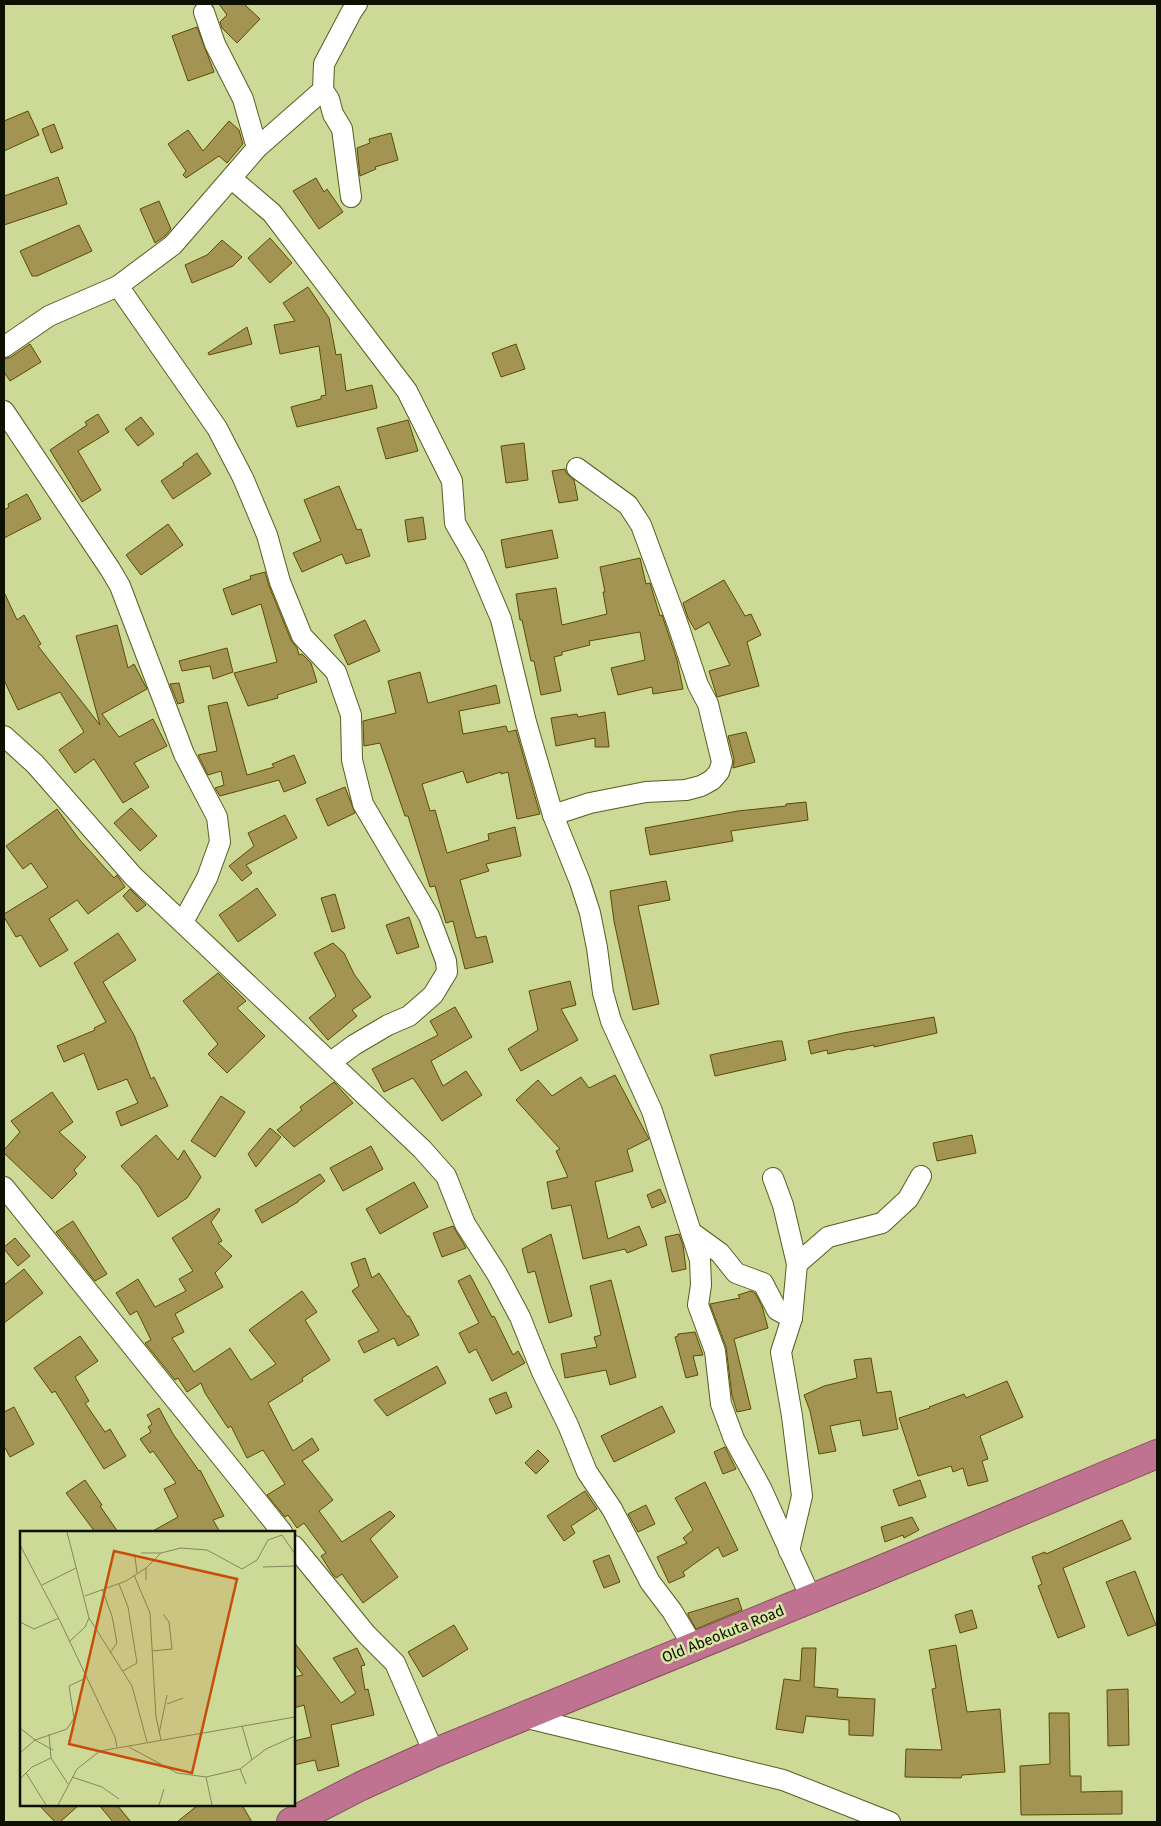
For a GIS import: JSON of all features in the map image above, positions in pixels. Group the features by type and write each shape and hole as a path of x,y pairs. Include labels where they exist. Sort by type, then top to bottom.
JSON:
{"highway":[{"name":"Old Abeokuta Road","path":"291,1822 361,1786 434,1753 1157,1454"}],"street":[{"path":"351,197 342,129 333,114 329,99 323,90 324,64 357,4"},
{"path":"204,12 215,44 243,99 257,148"},
{"path":"4,347 49,316 118,286 173,244 232,180 257,148 323,90"},
{"path":"232,180 272,213 407,391 452,482 455,523 475,558 501,619 526,722 553,815 580,882 590,913 611,1022 652,1111 700,1260 701,1285 698,1305 715,1351 721,1404 734,1439 760,1488 811,1598"},
{"path":"118,286 217,428 242,478 267,535 280,582 302,636 336,672 351,715 352,760 363,804 429,916 446,961 447,972 433,995 409,1016 354,1045 331,1062"},
{"path":"4,411 120,586 184,754 217,818 220,842 207,878 183,922"},
{"path":"553,815 599,801 646,792 686,790 700,786 712,780 719,772 722,762 708,704 698,684 640,525 628,505 577,468"},
{"path":"4,736 35,764 133,876 422,1149 446,1176 465,1224 497,1274 520,1317 542,1372 568,1425 587,1472 612,1509 650,1582 672,1611 693,1646"},
{"path":"797,1264 828,1237 882,1223 908,1199 921,1176"},
{"path":"773,1178 783,1205 797,1264 792,1318 782,1352 802,1496 789,1550"},
{"path":"7,1198 281,1531"},
{"path":"691,1232 720,1253 736,1273 763,1283 777,1310 792,1318"},
{"path":"295,1547 366,1634 395,1663 434,1753"},
{"path":"523,1717 783,1780 890,1822"}],"building":[{"path":"219,4 244,4 260,19 237,43 222,28 220,22 227,15"},
{"path":"197,27 214,72 188,81 172,36"},
{"path":"28,111 39,135 4,151 4,121"},
{"path":"229,121 239,130 243,144 227,163 219,156 186,178 183,175 186,171 168,144 188,130 203,151"},
{"path":"54,124 63,148 51,153 42,129"},
{"path":"391,133 398,160 375,167 376,169 360,176 357,148 370,143 369,139"},
{"path":"58,177 67,204 4,225 4,196"},
{"path":"316,178 324,192 327,189 343,212 319,229 293,191"},
{"path":"159,201 171,229 155,243 140,209"},
{"path":"79,225 92,251 37,276 32,276 20,251"},
{"path":"270,238 292,263 270,283 248,258"},
{"path":"222,240 242,257 233,266 192,283 185,265 207,255"},
{"path":"308,287 329,318 336,355 341,354 346,391 372,385 377,408 297,427 291,407 321,399 321,396 326,395 319,346 280,354 274,325 295,321 283,303"},
{"path":"247,327 252,344 209,355 208,353"},
{"path":"30,344 41,362 10,381 4,372 4,359 11,357"},
{"path":"516,344 525,369 501,377 492,353"},
{"path":"98,414 109,432 78,451 101,490 82,502 50,450 87,425 85,422"},
{"path":"141,417 154,434 138,446 125,429"},
{"path":"408,420 418,451 386,459 377,428"},
{"path":"524,443 528,480 506,483 501,446"},
{"path":"197,453 211,474 173,499 161,481"},
{"path":"565,469 566,473 574,480 578,500 559,503 552,471"},
{"path":"339,486 357,530 361,529 370,556 346,564 342,554 302,572 293,553 321,541 304,500"},
{"path":"27,494 41,519 4,538 4,510 9,507 8,504"},
{"path":"423,517 426,539 408,542 405,520"},
{"path":"168,524 183,545 141,575 126,555"},
{"path":"552,530 558,558 506,568 501,540"},
{"path":"640,558 646,584 650,583 677,660 683,689 653,694 652,687 618,695 611,668 645,660 640,632 589,641 590,645 562,652 562,655 554,657 561,691 541,695 534,661 531,661 522,620 520,620 516,594 556,588 562,625 607,614 600,567"},
{"path":"265,572 291,640 297,648 299,655 302,654 311,663 317,682 277,695 278,698 248,706 234,673 277,662 261,604 232,615 223,589 251,579 250,576"},
{"path":"724,580 745,616 751,614 761,635 747,642 759,686 717,697 709,671 730,665 709,622 695,630 688,618 683,603"},
{"path":"4,592 17,620 24,615 41,644 38,646 100,725 76,636 117,625 128,668 134,664 147,689 102,714 119,737 153,719 167,746 134,763 149,787 123,803 94,759 75,773 59,750 84,732 60,692 18,710 4,680"},
{"path":"365,620 380,651 348,665 334,635"},
{"path":"227,648 233,672 213,679 210,666 182,671 179,661"},
{"path":"420,672 428,703 496,685 500,703 459,711 463,734 506,726 508,732 516,730 540,814 517,819 508,772 501,774 501,772 467,783 463,771 422,784 430,811 435,810 447,853 489,840 488,834 515,827 521,856 486,864 489,871 460,880 476,938 486,936 493,962 465,969 453,921 446,923 435,886 430,887 408,816 405,816 380,743 364,746 363,721 396,713 388,681"},
{"path":"179,683 184,702 178,704 170,684"},
{"path":"227,702 247,775 274,767 272,764 294,755 306,783 284,792 279,780 220,796 215,788 224,785 221,771 208,775 198,755 217,751 208,706"},
{"path":"605,712 609,747 595,747 595,738 556,746 551,718 577,714 578,717"},
{"path":"746,732 755,762 733,768 734,759 728,736"},
{"path":"345,787 355,813 328,826 316,799"},
{"path":"806,802 808,820 731,831 733,841 650,855 645,828 738,811"},
{"path":"131,808 157,836 140,851 114,823"},
{"path":"57,809 79,839 114,878 117,875 125,887 88,914 77,900 49,919 68,950 40,967 21,935 16,937 4,914 48,887 31,863 23,869 6,846"},
{"path":"285,815 297,838 246,865 252,873 242,881 229,866 254,846 248,833"},
{"path":"666,881 670,900 638,906 659,1004 633,1010 614,921 610,891"},
{"path":"257,888 276,915 238,942 219,915"},
{"path":"130,889 146,905 137,912 123,896"},
{"path":"335,894 345,928 332,932 321,898"},
{"path":"409,917 419,947 397,954 386,925"},
{"path":"118,933 136,960 103,982 134,1035 151,1079 154,1077 168,1106 121,1126 116,1112 138,1103 127,1079 98,1090 84,1053 64,1062 57,1046 95,1030 94,1028 106,1022 74,963"},
{"path":"333,943 344,953 354,974 371,997 352,1010 357,1016 328,1040 309,1018 336,996 314,953"},
{"path":"218,973 246,1001 237,1008 265,1036 227,1073 208,1054 218,1044 183,1001"},
{"path":"570,981 576,1005 561,1009 578,1040 521,1071 508,1049 538,1030 529,991"},
{"path":"455,1007 472,1037 431,1061 443,1086 466,1071 482,1095 442,1121 413,1078 384,1092 372,1069 438,1035 430,1021"},
{"path":"934,1017 937,1033 874,1047 874,1045 828,1054 827,1050 811,1054 808,1041"},
{"path":"782,1041 786,1060 715,1076 710,1055"},
{"path":"615,1075 649,1139 627,1150 633,1171 595,1182 608,1239 639,1226 647,1245 627,1253 625,1249 583,1259 571,1205 552,1209 547,1182 568,1177 556,1151 560,1149 516,1100 538,1080 552,1096 581,1077 589,1088"},
{"path":"334,1082 353,1103 294,1147 277,1130 302,1110 300,1107"},
{"path":"52,1092 73,1122 59,1132 86,1157 74,1170 77,1174 52,1199 4,1153 4,1150 20,1132 11,1121"},
{"path":"221,1096 245,1112 215,1157 191,1141"},
{"path":"270,1128 281,1137 256,1167 248,1154"},
{"path":"156,1135 178,1160 184,1150 201,1177 187,1198 158,1217 139,1186 121,1166"},
{"path":"972,1135 976,1153 937,1161 933,1143"},
{"path":"371,1146 383,1169 343,1191 330,1168"},
{"path":"320,1174 325,1181 298,1202 262,1223 255,1210"},
{"path":"414,1182 428,1207 380,1234 366,1209"},
{"path":"660,1189 666,1202 652,1208 647,1195"},
{"path":"219,1208 220,1210 211,1222 222,1241 218,1243 232,1256 215,1273 223,1287 175,1314 184,1332 172,1338 194,1372 230,1348 251,1380 276,1364 249,1330 302,1291 317,1312 305,1320 330,1360 302,1378 303,1381 268,1403 293,1451 312,1438 319,1450 302,1461 333,1500 319,1511 342,1542 390,1511 395,1516 370,1539 398,1577 363,1603 342,1574 336,1578 333,1575 321,1556 326,1553 304,1523 297,1528 288,1515 285,1517 267,1495 285,1484 263,1450 247,1458 231,1426 228,1428 205,1393 201,1383 187,1392 178,1378 175,1380 145,1343 151,1340 137,1311 130,1315 116,1293 138,1279 155,1307 186,1291 179,1279 193,1271 172,1238"},
{"path":"73,1221 107,1274 95,1281 56,1232"},
{"path":"453,1226 466,1248 442,1257 433,1233"},
{"path":"551,1234 572,1316 549,1323 535,1271 528,1273 522,1249"},
{"path":"679,1234 683,1245 686,1269 672,1272 665,1237"},
{"path":"15,1238 30,1256 18,1266 4,1249"},
{"path":"365,1258 372,1278 379,1273 407,1316 409,1316 419,1335 398,1346 394,1338 364,1353 358,1341 379,1331 352,1291 359,1286 351,1263"},
{"path":"24,1269 43,1293 4,1323 4,1285"},
{"path":"470,1275 492,1317 494,1316 513,1355 518,1351 525,1363 492,1381 476,1349 469,1353 459,1333 479,1323 458,1281"},
{"path":"611,1280 636,1377 610,1385 606,1370 565,1378 561,1354 597,1347 594,1337 601,1335 590,1286"},
{"path":"751,1291 755,1293 762,1306 768,1328 734,1339 751,1409 737,1412 732,1396 726,1347 710,1304 740,1298 738,1295"},
{"path":"695,1332 703,1355 693,1356 698,1375 686,1378 675,1337 678,1334"},
{"path":"80,1336 98,1361 75,1377 89,1401 85,1403 105,1432 110,1429 126,1456 104,1469 55,1391 52,1393 34,1368"},
{"path":"871,1358 877,1393 891,1391 898,1429 863,1436 860,1420 830,1426 836,1451 819,1454 810,1411 804,1395 824,1386 857,1378 854,1360"},
{"path":"437,1366 446,1383 387,1416 374,1400"},
{"path":"1007,1381 1023,1417 980,1436 988,1459 982,1461 988,1481 968,1486 963,1468 953,1472 951,1466 918,1476 899,1418 964,1394 966,1398"},
{"path":"506,1392 512,1407 496,1414 489,1399"},
{"path":"662,1406 675,1432 614,1462 601,1436"},
{"path":"14,1407 34,1444 10,1457 4,1446 4,1412"},
{"path":"159,1408 173,1434 200,1470 224,1516 213,1520 219,1531 153,1531 178,1517 164,1489 176,1483 153,1451 150,1453 140,1439 151,1432 148,1427 152,1424 147,1415"},
{"path":"725,1447 736,1469 723,1474 714,1452"},
{"path":"538,1450 549,1461 536,1474 525,1463"},
{"path":"85,1480 117,1531 94,1531 66,1493"},
{"path":"920,1480 926,1497 899,1506 893,1490"},
{"path":"705,1482 738,1550 723,1557 718,1547 683,1572 685,1576 669,1583 657,1557 687,1543 683,1538 693,1530 675,1498"},
{"path":"585,1491 597,1509 571,1526 575,1533 564,1541 547,1516"},
{"path":"646,1505 655,1524 638,1532 628,1514"},
{"path":"912,1517 919,1530 904,1538 903,1535 885,1542 881,1527"},
{"path":"1122,1520 1131,1539 1063,1568 1085,1627 1058,1638 1038,1586 1042,1584 1032,1557 1045,1552 1046,1554"},
{"path":"609,1555 620,1582 604,1588 593,1561"},
{"path":"1135,1571 1156,1625 1128,1636 1106,1582"},
{"path":"738,1598 742,1610 696,1629 688,1615 688,1613"},
{"path":"972,1610 977,1628 960,1633 955,1615"},
{"path":"454,1625 468,1649 423,1677 408,1652"},
{"path":"295,1643 341,1703 356,1693 333,1658 357,1648 365,1665 361,1666 365,1690 368,1689 374,1715 331,1725 339,1766 318,1771 315,1760 295,1765 295,1741 311,1737 304,1705 295,1708 295,1677 303,1675 295,1664"},
{"path":"956,1645 967,1712 1000,1709 1005,1772 962,1775 961,1778 905,1777 906,1749 942,1750 932,1689 936,1688 929,1650"},
{"path":"802,1648 816,1648 814,1687 838,1689 837,1697 875,1699 873,1736 849,1735 849,1720 806,1716 803,1733 776,1729 784,1679 800,1681"},
{"path":"1128,1689 1129,1745 1108,1746 1107,1690"},
{"path":"1049,1713 1069,1713 1070,1776 1081,1776 1081,1792 1122,1791 1122,1814 1021,1815 1020,1766 1050,1764"},
{"path":"40,1806 78,1806 60,1822 55,1822"},
{"path":"100,1806 118,1806 131,1822 113,1822"},
{"path":"197,1806 243,1806 252,1822 177,1822"}]}
